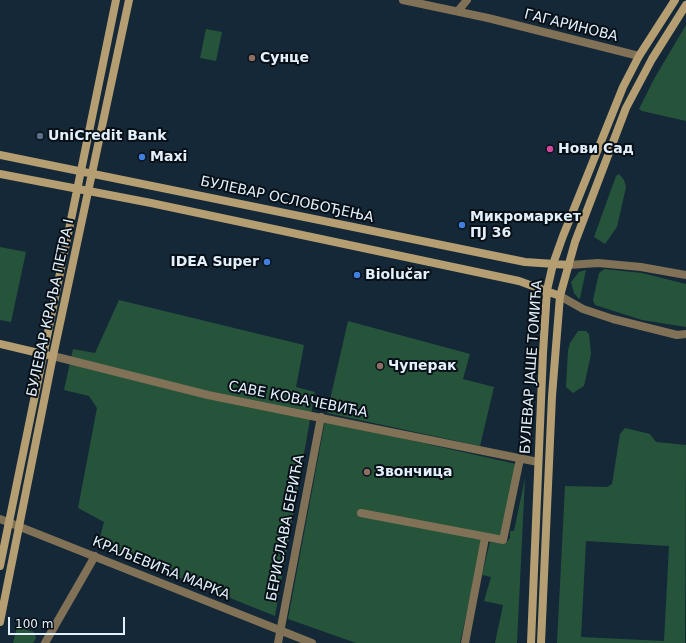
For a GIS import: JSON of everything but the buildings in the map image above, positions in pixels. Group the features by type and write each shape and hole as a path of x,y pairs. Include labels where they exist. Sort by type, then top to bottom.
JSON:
{"main road":[{"name":"БУЛЕВАР КРАЉА ПЕТРА I","path":"0,566 116,0"},
{"name":"БУЛЕВАР КРАЉА ПЕТРА I","path":"0,622 129,0"},
{"name":"БУЛЕВАР ЈАШЕ ТОМИЋА","path":"531,643 538,462 547,290 553,264 623,88 639,56 675,0"},
{"name":"БУЛЕВАР ЈАШЕ ТОМИЋА","path":"540,643 551,410 560,296 604,162 626,108 652,59 686,5"},
{"name":"БУЛЕВАР ОСЛОБОЂЕЊА","path":"0,155 525,262 569,265"},
{"path":"0,174 89,191 505,278 547,290 560,296"},
{"path":"0,344 54,356"}],"street":[{"name":"ГАГАРИНОВА","path":"403,0 458,11 639,56"},
{"path":"458,11 467,0"},
{"path":"569,265 598,263 641,267 686,275"},
{"path":"560,296 584,309 613,319 677,335 686,334"},
{"name":"САВЕ КОВАЧЕВИЋА","path":"54,356 208,395 538,462"},
{"name":"БЕРИСЛАВА БЕРИЋА","path":"278,643 321,417"},
{"path":"361,513 485,538 503,540 520,459"},
{"name":"КРАЉЕВИЋА МАРКА","path":"0,519 312,643"},
{"path":"465,643 485,538"},
{"path":"45,643 95,556"}],"green space":[{"path":"686,25 686,121 642,111 639,109 654,79"},
{"path":"206,29 222,32 216,61 200,58"},
{"path":"619,174 624,180 626,187 617,227 605,244 594,237 616,176"},
{"path":"0,247 26,252 11,322 0,320"},
{"path":"604,269 642,273 686,284 686,327 642,320 595,305 593,300 599,273"},
{"path":"586,270 579,299 574,293 571,282 579,272"},
{"path":"119,300 304,345 296,387 315,392 275,616 98,545 104,522 78,508 97,408 89,396 64,390 73,349 95,353"},
{"path":"348,321 470,354 463,379 494,387 480,446 327,413"},
{"path":"578,331 586,331 589,334 591,354 584,386 573,393 566,387 568,351 570,343"},
{"path":"325,421 516,464 500,536 484,534 460,643 356,643 288,619"},
{"path":"625,428 650,434 656,442 686,445 685,643 557,643 565,486 607,487 612,484 620,434","holes":["586,541 669,546 664,641 581,637"]},
{"path":"525,478 517,643 495,643 503,605 484,601 491,577 482,575 490,542 505,544 510,538 510,531 514,531"},
{"path":"18,623 24,629 34,632 36,638 33,643 13,643"}],"place":[{"name":"Сунце","path":"252,58"},
{"name":"UniCredit Bank","path":"40,136"},
{"name":"Нови Сад","path":"550,149"},
{"name":"Maxi","path":"142,157"},
{"name":"Микромаркет ПЈ 36","path":"462,225"},
{"name":"IDEA Super","path":"267,262"},
{"name":"Biolučar","path":"357,275"},
{"name":"Чуперак","path":"380,366"},
{"name":"Звончица","path":"367,472"}]}
